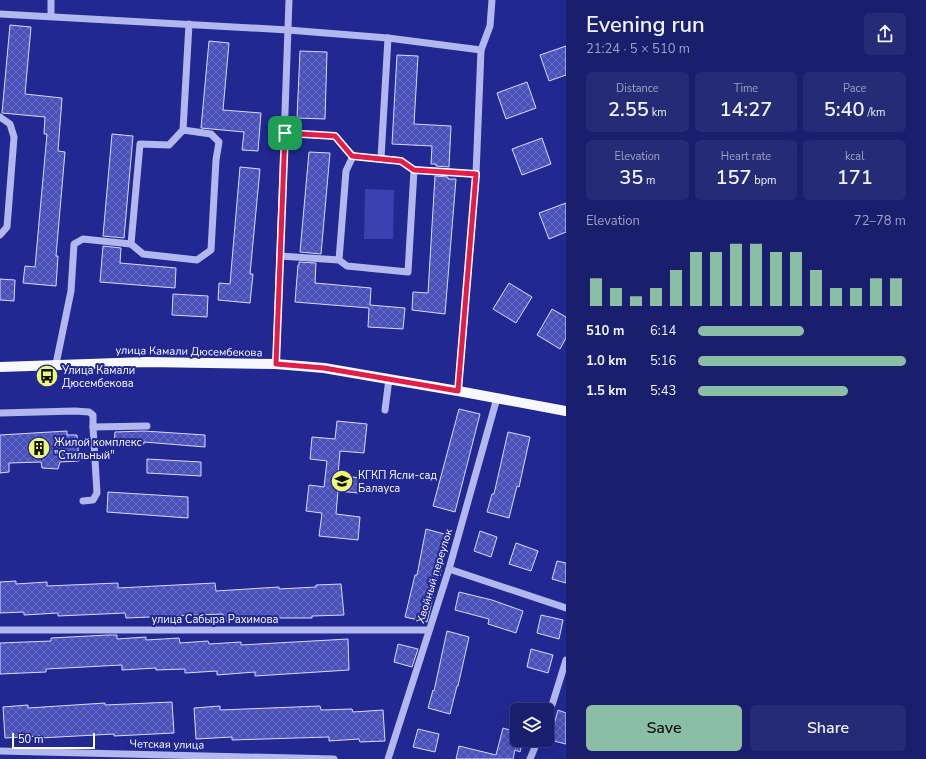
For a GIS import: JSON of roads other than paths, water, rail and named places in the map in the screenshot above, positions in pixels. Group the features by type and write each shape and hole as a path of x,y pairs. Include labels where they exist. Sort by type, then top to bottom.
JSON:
{"main road":[{"name":"улица Камали Дюсембекова","path":"0,367 147,362 276,364 324,368 566,411"}],"street":[{"path":"51,0 51,16"},
{"path":"276,364 289,0"},
{"path":"458,391 476,174 481,50 490,26 492,0"},
{"path":"0,14 288,30 388,38 481,50"},
{"path":"131,244 140,144 169,145 183,130 189,24"},
{"path":"381,158 388,38"},
{"path":"0,116 10,124 14,137 7,228 0,235"},
{"path":"56,364 70,292 74,244 82,239 131,244 143,254 197,260 211,250 216,160 219,142 211,134 183,130"},
{"path":"285,133 335,136 352,156 401,161 414,170 476,174"},
{"path":"339,260 346,171 352,156"},
{"path":"280,256 339,260 347,266 408,272 414,170"},
{"path":"384,410 389,379"},
{"name":"Хвойный переулок","path":"388,759 449,569 497,398"},
{"path":"0,413 75,411 89,412 93,415 97,493 93,500 83,501"},
{"path":"93,427 147,426"},
{"path":"449,569 566,608"},
{"name":"улица Сабыра Рахимова","path":"0,630 429,630"},
{"path":"553,703 566,660"},
{"path":"530,759 535,747"},
{"name":"Четская улица","path":"0,751 334,759"}],"place":[{"name":"Улица Камали Дюсембекова","path":"47,376"},
{"name":"Жилой комплекс \"Стильный\"","path":"39,448"},
{"name":"КГКП Ясли-сад Балауса","path":"342,481"}]}
